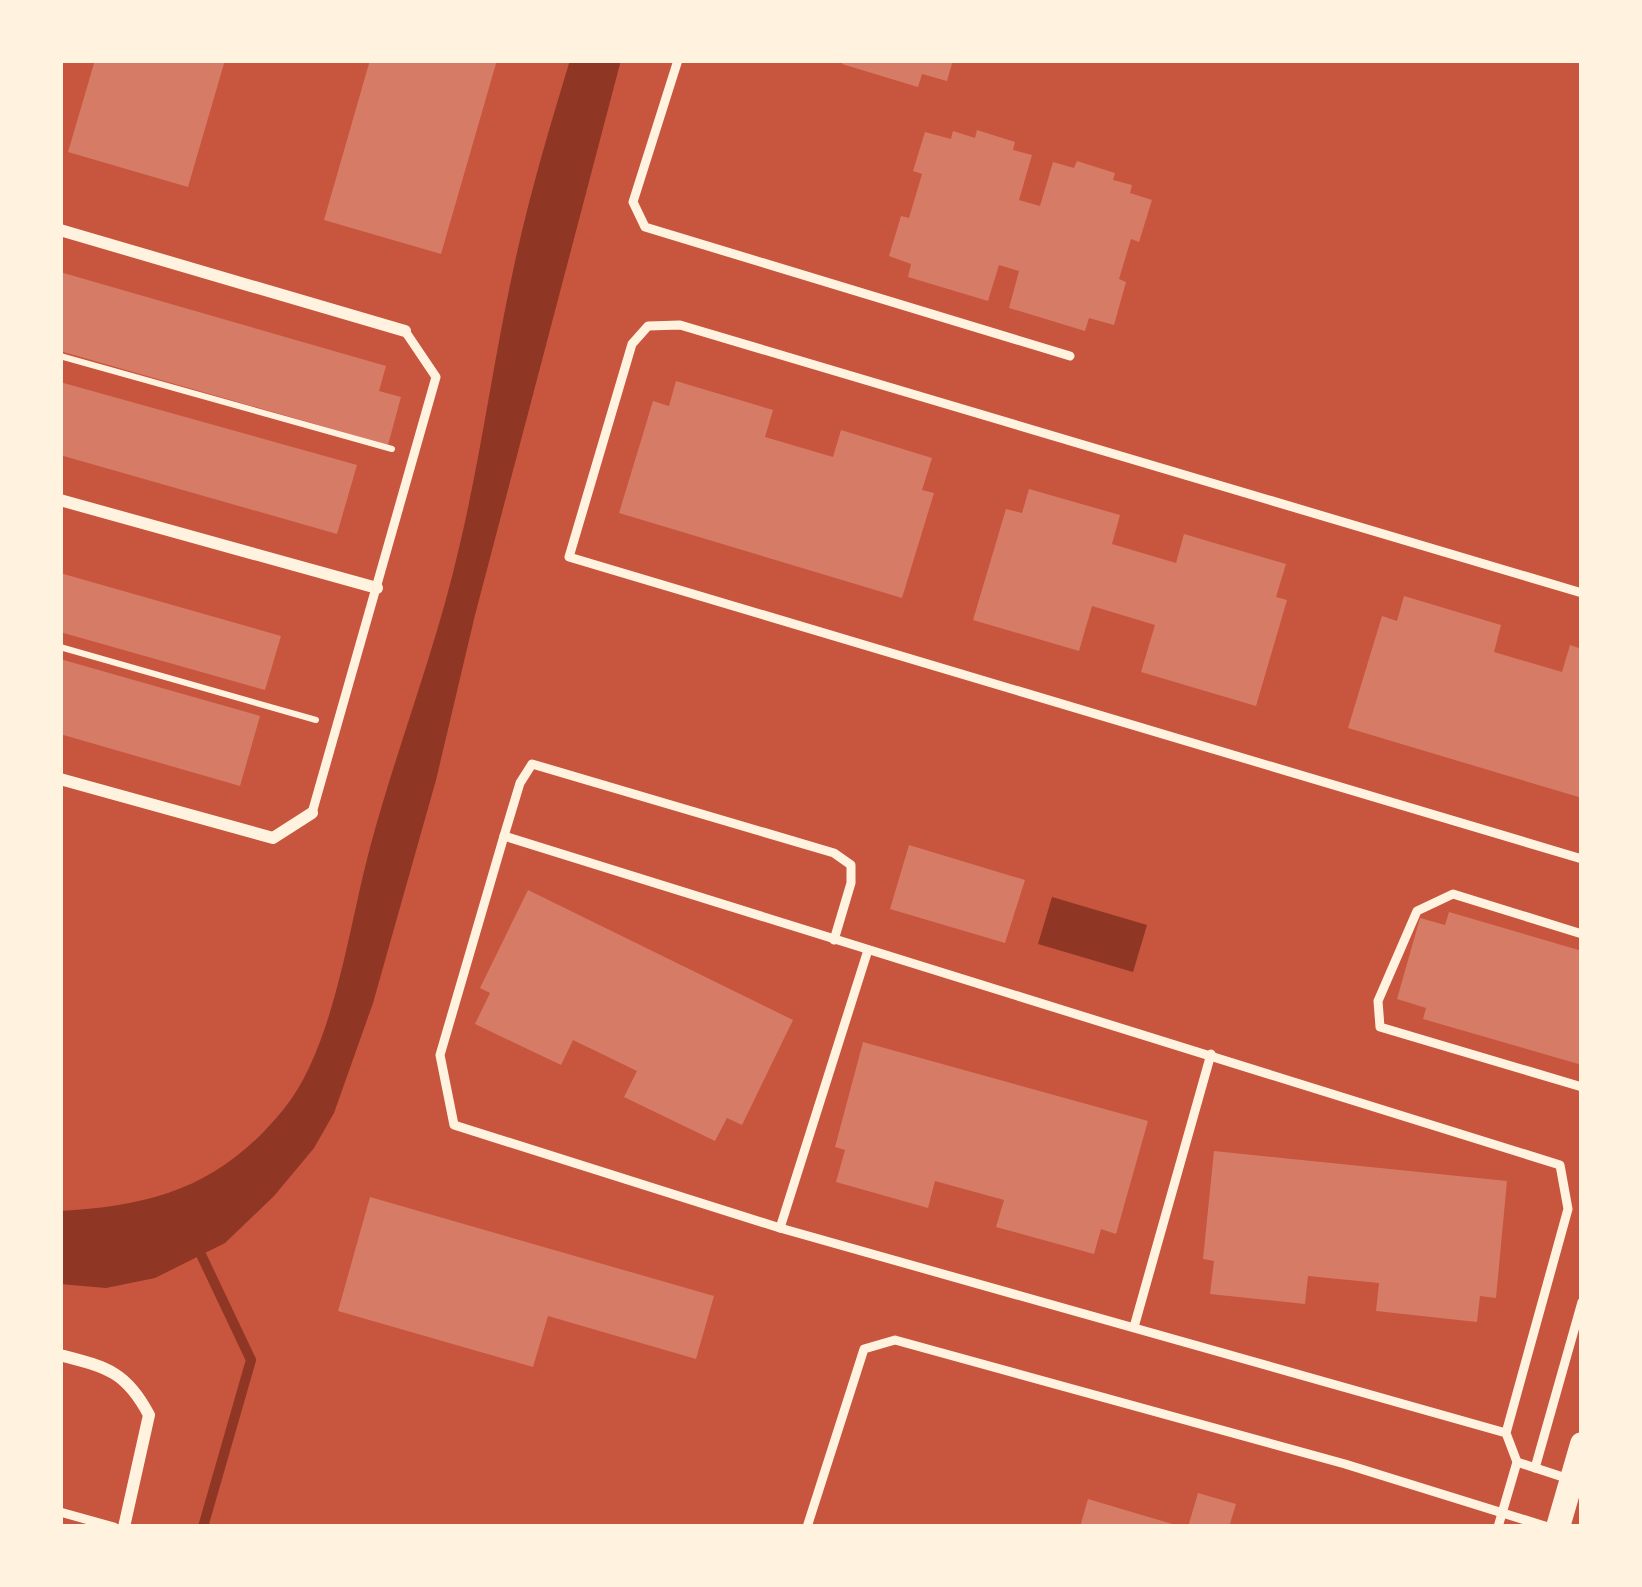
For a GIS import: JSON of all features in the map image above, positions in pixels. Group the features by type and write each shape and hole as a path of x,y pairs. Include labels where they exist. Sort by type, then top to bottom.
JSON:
{"main road":[{"path":"1558,1527 1582,1444"}],"street":[{"path":"60,230 405,332"},
{"path":"60,500 377,588"},
{"path":"60,779 273,838 312,813"},
{"path":"60,1355 99,1365 134,1386 149,1415 124,1527"}],"lane":[{"path":"678,60 633,202 645,227 1070,356"},
{"path":"1582,593 680,325 648,326 632,344 569,556 1582,859"},
{"path":"312,813 436,377 405,332"},
{"path":"834,940 851,883 851,865 834,853 532,764 520,783 440,1055 454,1125 780,1228 1506,1433"},
{"path":"504,836 1560,1165 1568,1209 1506,1433 1517,1462 1498,1527"},
{"path":"1582,934 1453,894 1418,911 1378,1001 1380,1027 1582,1087"},
{"path":"780,1228 868,950"},
{"path":"1134,1327 1211,1054"},
{"path":"1535,1468 1582,1302"},
{"path":"807,1527 864,1349 895,1340 1345,1464 1548,1527"},
{"path":"1517,1462 1572,1480"},
{"path":"60,1512 114,1527"}],"path":[{"path":"60,356 415,455"},
{"path":"60,647 337,726"}],"shaded area":[{"path":"570,60 621,60 436,780 373,1003 334,1113 314,1148 274,1196 225,1243 155,1278 106,1288 60,1284 60,1211 156,1197 210,1174 260,1136 283,1110 316,1053 382,807 450,586 519,244"},
{"path":"1052,897 1147,925 1133,972 1038,944"}],"building":[{"path":"95,60 225,60 188,187 68,152"},
{"path":"370,60 497,60 441,254 324,220"},
{"path":"843,60 953,60 947,81 922,74 918,87 842,64"},
{"path":"977,130 1015,142 1013,150 1032,155 1019,200 1040,206 1053,162 1074,168 1077,161 1115,173 1113,180 1132,185 1130,193 1152,200 1139,242 1131,239 1119,279 1126,282 1114,325 1089,318 1085,331 1009,308 1019,271 999,265 988,301 908,277 911,264 889,256 901,216 909,218 922,174 913,171 925,132 951,139 953,131 975,138"},
{"path":"60,272 386,366 379,391 401,397 388,445 60,351"},
{"path":"676,381 773,410 765,437 833,457 841,430 932,458 922,490 934,493 902,598 619,513 653,401 669,406"},
{"path":"60,382 357,465 337,534 60,455"},
{"path":"1029,489 1120,515 1112,544 1176,563 1184,534 1286,564 1276,597 1287,600 1256,706 1141,672 1155,625 1092,606 1079,651 973,620 1006,509 1022,513"},
{"path":"60,573 281,636 265,690 60,632"},
{"path":"1404,596 1501,625 1494,652 1562,672 1570,645 1582,649 1582,798 1348,728 1382,616 1397,621"},
{"path":"60,659 260,716 240,786 60,734"},
{"path":"909,845 1025,880 1005,943 890,909"},
{"path":"528,890 793,1020 742,1125 727,1118 715,1141 624,1097 637,1071 573,1040 561,1065 475,1024 490,993 480,988"},
{"path":"1449,912 1582,951 1582,1065 1423,1019 1426,1008 1397,999 1420,918 1445,925"},
{"path":"863,1042 1148,1121 1116,1234 1101,1229 1094,1254 996,1227 1004,1200 935,1181 928,1208 836,1182 845,1150 835,1147"},
{"path":"1214,1151 1507,1181 1496,1298 1480,1296 1477,1322 1376,1311 1379,1283 1308,1276 1305,1304 1210,1294 1214,1261 1203,1259"},
{"path":"370,1197 714,1296 696,1359 548,1316 533,1367 338,1311"},
{"path":"1198,1493 1236,1504 1229,1527 1188,1527"},
{"path":"1088,1499 1179,1526 1179,1527 1080,1527"}],"waterway":[{"path":"196,1244 251,1360 203,1527"}]}
